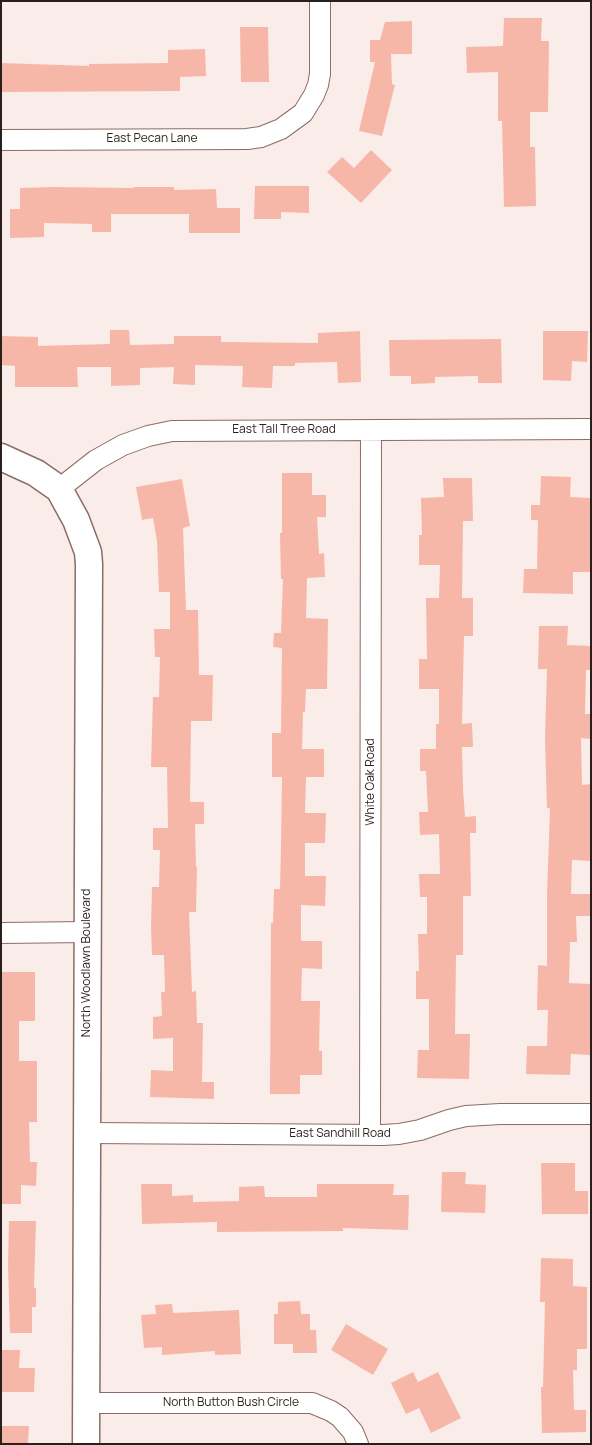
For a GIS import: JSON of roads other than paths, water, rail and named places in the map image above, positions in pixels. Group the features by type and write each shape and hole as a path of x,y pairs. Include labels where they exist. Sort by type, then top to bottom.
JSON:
{"street":[{"name":"East Pecan Lane","path":"1,140 247,139 260,137 281,129 298,118 314,95 320,74 320,1"},
{"name":"East Tall Tree Road","path":"59,489 96,460 123,445 148,436 172,431 591,428"},
{"name":"White Oak Road","path":"370,1135 372,430"},
{"path":"1,457 36,473 59,489"},
{"name":"North Woodlawn Boulevard","path":"59,489 76,520 88,552 89,564 86,1444"},
{"path":"1,933 87,932"},
{"name":"East Sandhill Road","path":"87,1133 399,1134 466,1116 591,1114"},
{"name":"North Button Bush Circle","path":"86,1403 312,1403 332,1411 340,1417 353,1432 358,1444"}]}
